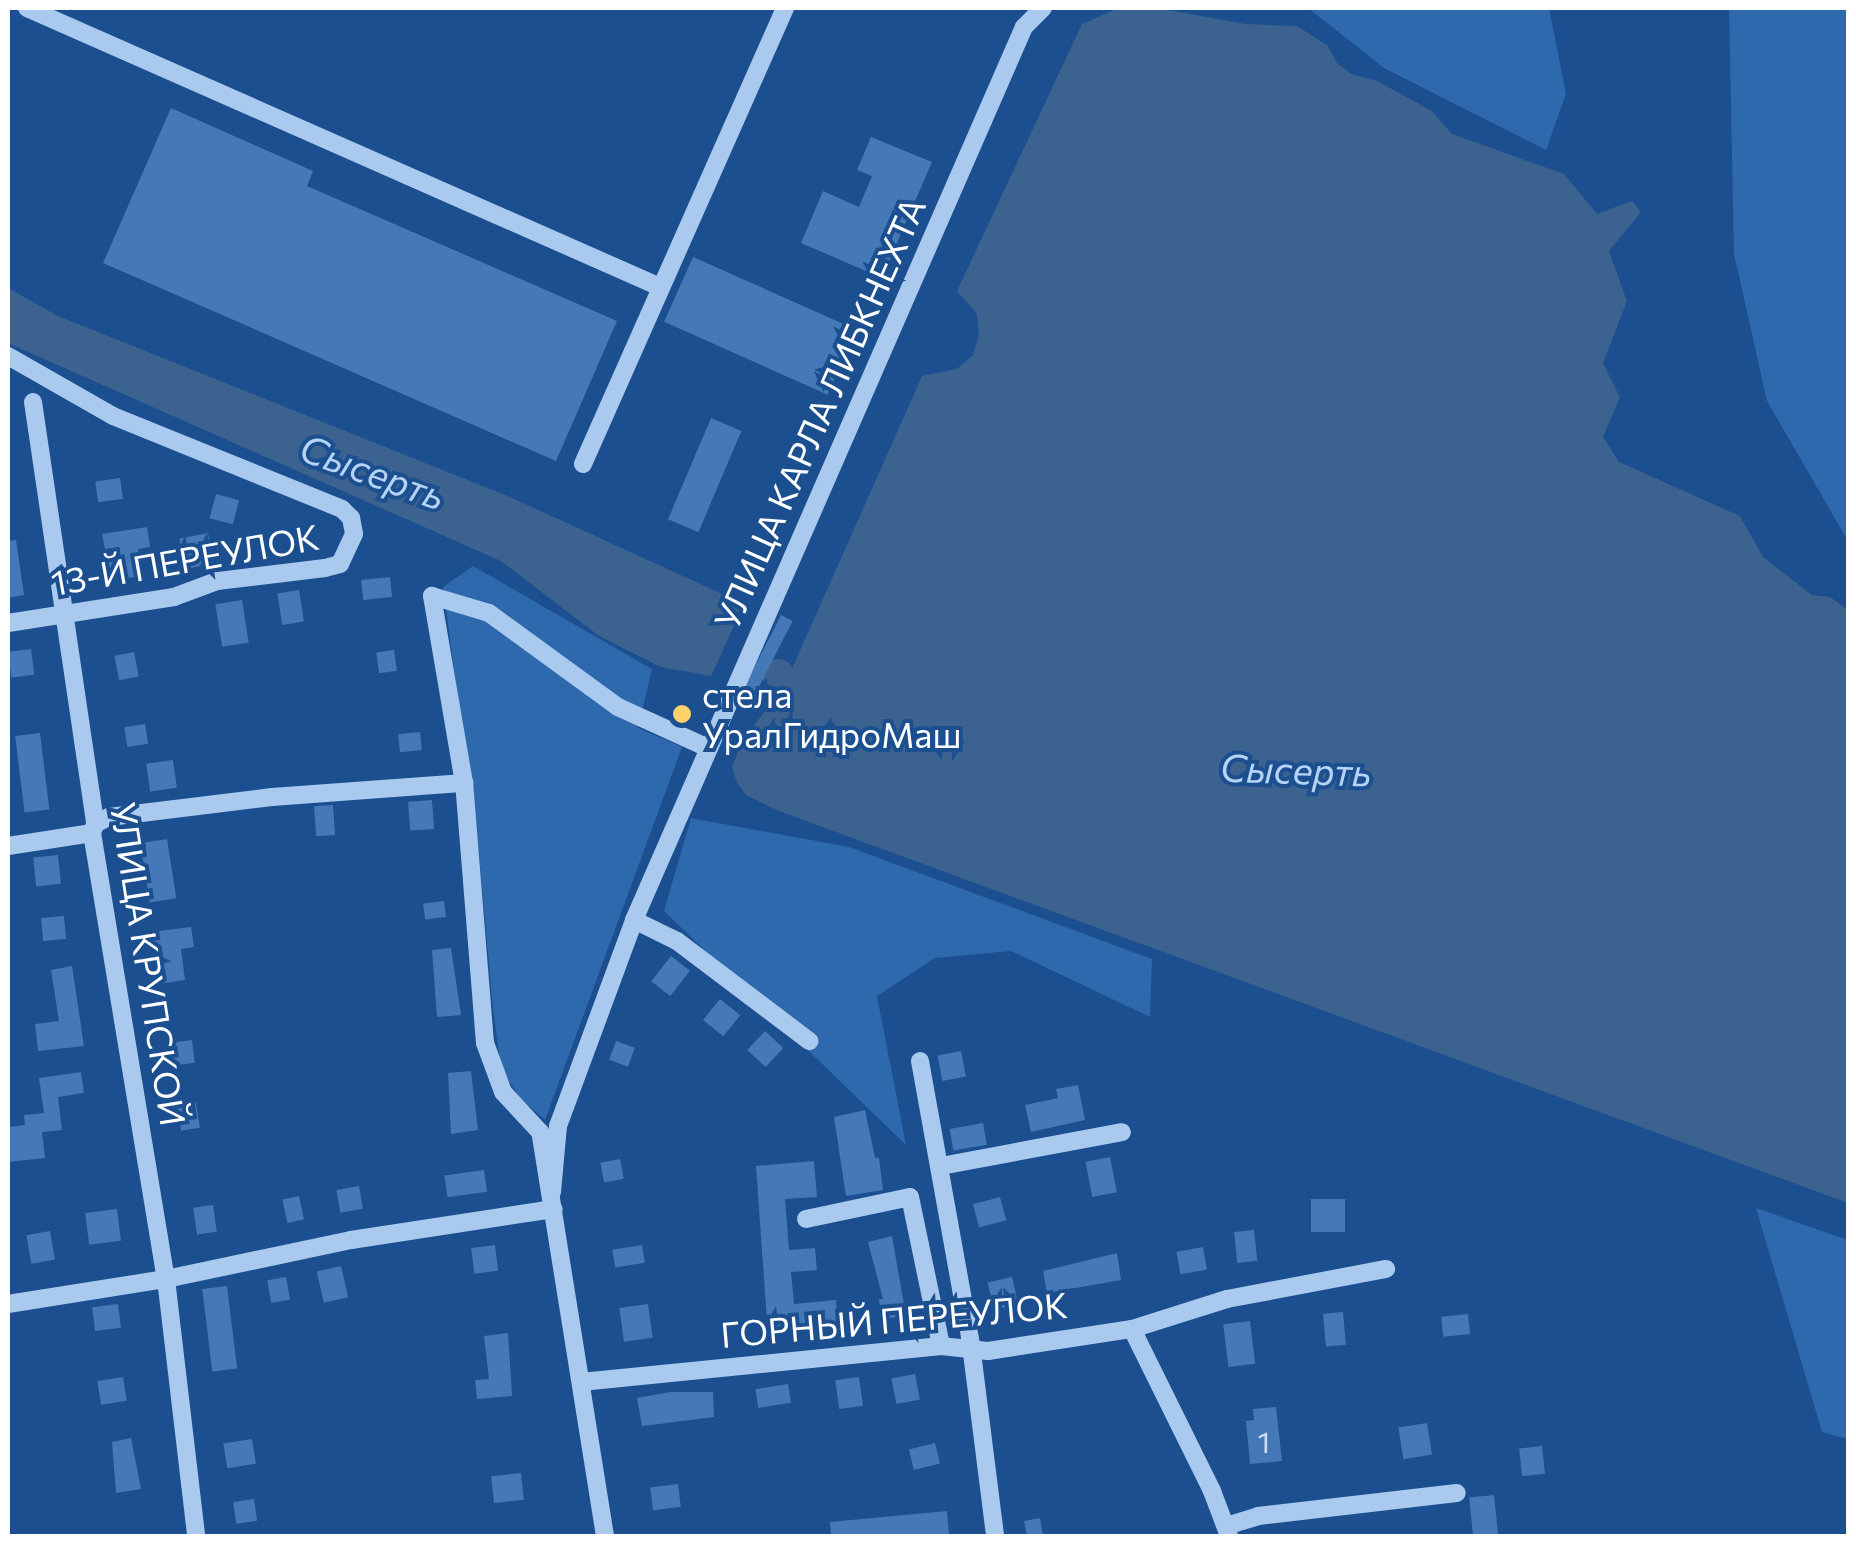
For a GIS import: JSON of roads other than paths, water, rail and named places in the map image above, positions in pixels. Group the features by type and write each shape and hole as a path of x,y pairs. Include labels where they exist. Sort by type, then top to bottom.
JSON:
{"street":[{"path":"28,8 658,286"},
{"path":"583,464 658,286 786,8"},
{"name":"УЛИЦА КАРЛА ЛИБКНЕХТА","path":"553,1200 558,1126 634,920 1024,27 1043,8"},
{"name":"13-Й ПЕРЕУЛОК","path":"8,356 113,416 342,509 351,518 354,534 340,564 218,581 174,597 8,622"},
{"name":"УЛИЦА КРУПСКОЙ","path":"33,402 94,829 166,1279 196,1536"},
{"name":"УЛИЦА КАРЛА ЛИБКНЕХТА","path":"605,1536 540,1132 503,1092 485,1043 464,783 432,596 488,614 618,707 708,748"},
{"path":"8,846 94,829 110,817 272,797 464,783"},
{"path":"634,920 677,941 809,1040"},
{"path":"920,1061 971,1346 996,1536"},
{"path":"941,1166 1122,1132"},
{"path":"806,1219 910,1197 941,1346"},
{"path":"8,1304 166,1279 553,1200"},
{"name":"ГОРНЫЙ ПЕРЕУЛОК","path":"581,1382 941,1346 988,1350 1132,1328 1228,1299 1386,1268"},
{"path":"1132,1328 1227,1531 1258,1516 1458,1493"}],"water":[{"path":"1119,8 1157,8 1245,24 1297,26 1328,46 1337,63 1351,74 1377,81 1432,111 1452,134 1564,174 1597,214 1632,201 1641,212 1609,251 1627,301 1603,363 1620,397 1603,437 1619,462 1740,516 1763,557 1812,595 1830,597 1848,610 1848,1203 779,811 746,795 737,783 732,767 742,742 786,682 922,376 957,369 973,355 979,335 977,314 957,291 1082,24"},
{"path":"8,288 58,316 510,497 744,604 711,676 661,667 599,636 501,561 8,343"}],"waterway":[{"name":"Сысерть","path":"778,675 803,720"}],"place":[{"name":"стела УралГидроМаш","path":"682,714"}]}
